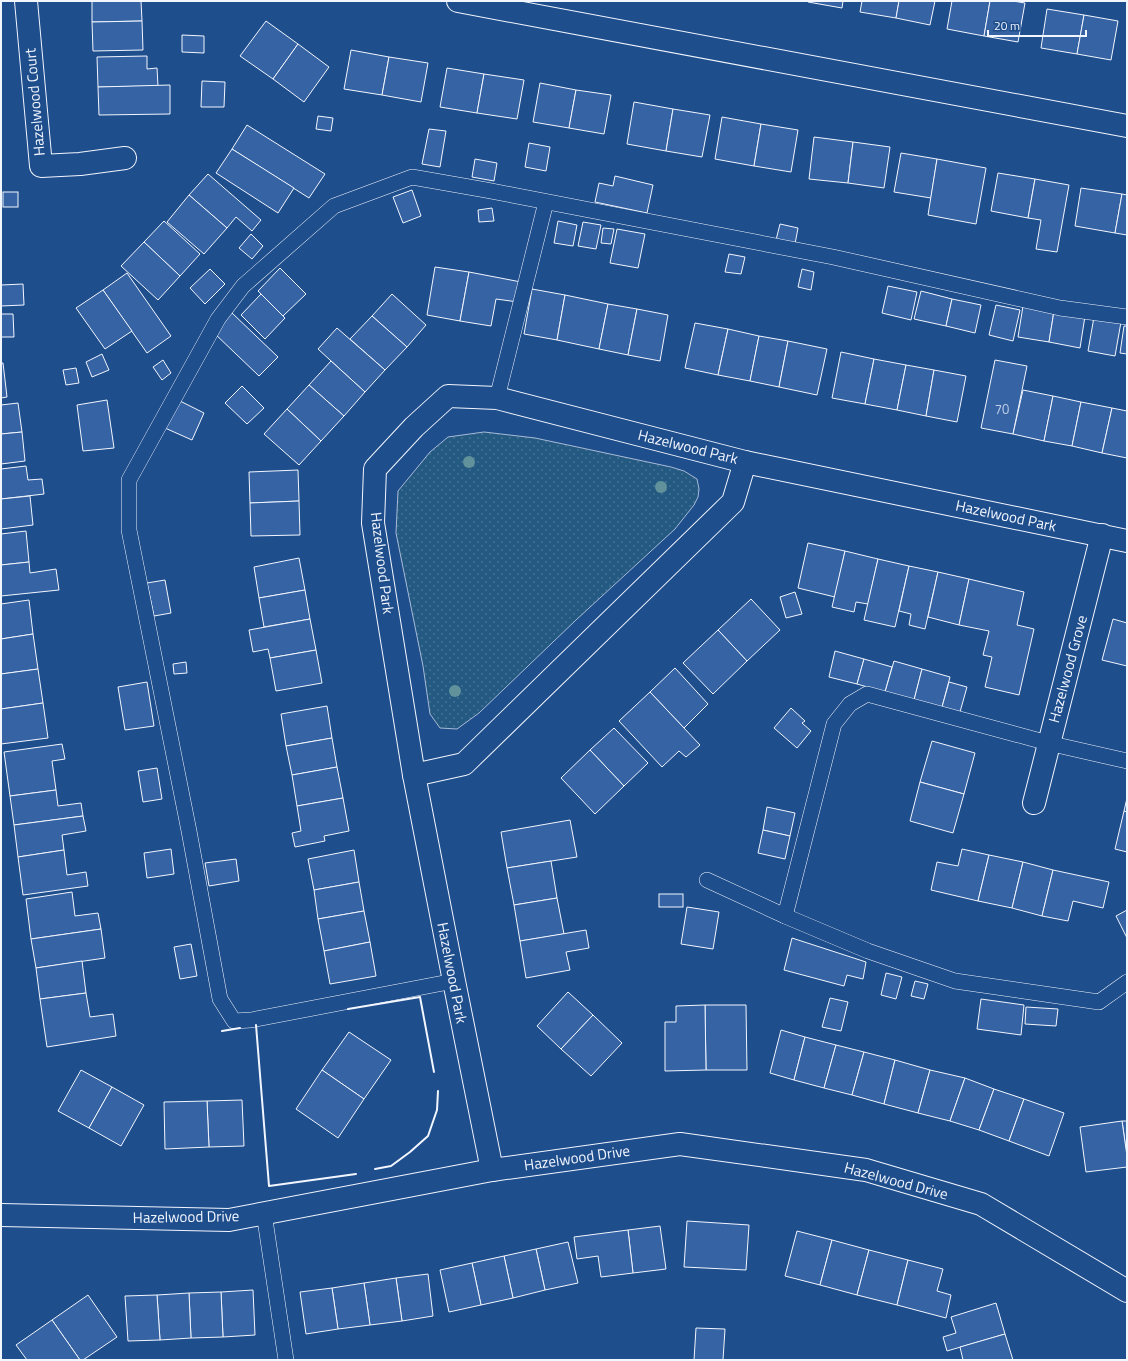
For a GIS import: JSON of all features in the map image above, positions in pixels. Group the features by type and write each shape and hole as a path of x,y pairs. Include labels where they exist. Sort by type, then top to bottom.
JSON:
{"street":[{"name":"Hazelwood Court","path":"26,1 41,166 80,164 125,158"},
{"path":"458,1 1127,126"},
{"name":"Hazelwood Park","path":"492,1170 414,775 374,523 376,469 414,427 448,396 497,398 745,462 1127,541"},
{"name":"Hazelwood Park","path":"414,775 464,764 733,502 745,462"},
{"name":"Hazelwood Grove","path":"1034,803 1102,535"},
{"name":"Hazelwood Drive","path":"1,1215 229,1220 492,1170 680,1144 866,1170 981,1204 1127,1291"}],"lane":[{"path":"454,981 251,1020 234,1021 220,1000 189,831 129,530 129,480 218,319 243,286 334,206 412,177 834,257 1060,308 1127,317"},
{"path":"497,398 546,202"},
{"path":"785,916 834,724 850,704 867,694 1048,743 1127,760"},
{"path":"707,880 785,916 868,951 955,981 1099,1002 1127,982"},
{"path":"264,1213 286,1360"}],"shaded area":[{"path":"484,432 535,438 671,467 684,471 697,479 699,489 698,497 694,505 675,529 576,620 479,713 457,729 440,728 430,714 423,666 396,533 398,491 430,452 448,437"}],"building":[{"path":"92,1 141,1 142,21 92,22"},
{"path":"808,1 843,1 842,8"},
{"path":"862,1 899,1 896,18 860,12"},
{"path":"899,1 935,1 930,25 896,18"},
{"path":"952,1 990,1 984,36 947,29"},
{"path":"990,1 1013,1 1025,3 1018,42 984,36"},
{"path":"1047,9 1084,15 1077,54 1041,48"},
{"path":"1084,15 1118,21 1111,60 1077,54"},
{"path":"142,21 143,50 93,51 92,22"},
{"path":"266,21 298,44 273,79 240,56"},
{"path":"182,35 204,36 204,53 182,52"},
{"path":"298,44 329,67 304,102 273,79"},
{"path":"351,50 389,57 382,95 344,89"},
{"path":"147,56 147,69 157,68 158,86 98,87 97,57"},
{"path":"389,57 428,63 421,102 382,95"},
{"path":"447,68 484,74 477,113 440,107"},
{"path":"484,74 524,80 517,119 477,113"},
{"path":"202,81 225,82 224,107 201,107"},
{"path":"540,83 576,90 569,128 533,122"},
{"path":"170,85 170,114 99,115 98,87"},
{"path":"576,90 611,95 604,134 569,128"},
{"path":"634,102 673,109 666,151 627,144"},
{"path":"673,109 710,115 702,157 666,151"},
{"path":"318,116 333,118 331,131 316,129"},
{"path":"722,117 761,124 754,166 715,159"},
{"path":"761,124 798,130 791,172 754,166"},
{"path":"247,125 325,174 309,198 232,149"},
{"path":"429,129 446,131 440,167 422,164"},
{"path":"814,137 853,142 848,183 809,179"},
{"path":"853,142 890,147 884,188 848,183"},
{"path":"529,143 550,147 546,171 525,167"},
{"path":"232,149 294,188 278,213 216,173"},
{"path":"901,153 937,159 931,198 894,192"},
{"path":"475,159 497,163 494,181 472,177"},
{"path":"937,159 986,168 976,224 928,215"},
{"path":"998,173 1035,179 1028,218 991,211"},
{"path":"208,174 261,220 252,231 236,217 227,228 189,195"},
{"path":"615,176 653,185 647,213 595,202 599,183 613,186"},
{"path":"1035,179 1069,185 1057,252 1036,249 1041,220 1028,218"},
{"path":"1081,188 1122,194 1115,233 1075,226"},
{"path":"412,190 421,216 403,223 393,197"},
{"path":"3,192 18,192 18,207 3,207"},
{"path":"1122,194 1127,195 1127,235 1115,233"},
{"path":"189,195 227,228 204,254 167,222"},
{"path":"492,208 494,221 479,222 478,210"},
{"path":"164,221 200,254 180,276 144,242"},
{"path":"558,221 577,225 573,246 554,243"},
{"path":"583,222 601,225 596,249 578,246"},
{"path":"780,224 798,228 795,244 776,240"},
{"path":"603,228 614,229 611,244 601,243"},
{"path":"617,229 645,234 638,268 610,263"},
{"path":"251,234 263,246 252,259 239,248"},
{"path":"144,242 180,276 158,300 121,266"},
{"path":"729,254 745,257 741,274 725,272"},
{"path":"435,267 469,272 460,321 427,315"},
{"path":"280,268 306,294 283,316 258,291"},
{"path":"210,269 225,284 205,304 190,288"},
{"path":"802,269 814,272 811,290 798,287"},
{"path":"469,272 521,282 518,302 496,299 491,326 460,321"},
{"path":"127,273 171,336 147,353 103,290"},
{"path":"23,284 24,305 1,306 1,285"},
{"path":"888,286 917,292 911,320 882,313"},
{"path":"532,289 565,295 557,340 524,334"},
{"path":"103,290 132,331 105,349 76,308"},
{"path":"921,291 952,299 946,326 914,319"},
{"path":"261,294 285,318 265,339 241,315"},
{"path":"392,294 426,325 407,347 372,316"},
{"path":"565,295 608,304 599,349 557,340"},
{"path":"952,299 981,305 975,333 946,326"},
{"path":"608,304 637,309 628,355 599,349"},
{"path":"996,305 1020,310 1013,341 989,335"},
{"path":"1023,306 1054,311 1049,342 1018,337"},
{"path":"637,309 668,315 660,361 628,355"},
{"path":"1054,311 1085,316 1080,348 1049,342"},
{"path":"232,313 278,357 259,376 213,332"},
{"path":"1,314 13,314 14,337 1,337"},
{"path":"372,316 407,347 385,370 350,339"},
{"path":"1094,317 1121,322 1115,356 1088,351"},
{"path":"695,323 728,329 718,375 685,368"},
{"path":"1124,326 1127,326 1127,354 1120,353"},
{"path":"337,328 385,370 365,392 318,349"},
{"path":"728,329 759,336 750,381 718,375"},
{"path":"759,336 788,341 779,387 750,381"},
{"path":"788,341 827,349 817,395 779,387"},
{"path":"841,352 874,359 865,404 832,398"},
{"path":"102,354 109,370 92,377 86,362"},
{"path":"874,359 906,365 897,410 865,404"},
{"path":"163,360 171,373 162,380 153,367"},
{"path":"995,360 1027,366 1013,434 981,428"},
{"path":"331,361 365,392 344,416 309,385"},
{"path":"1,363 3,363 7,397 1,398"},
{"path":"906,365 934,370 926,416 897,410"},
{"path":"76,368 79,383 66,385 63,370"},
{"path":"934,370 966,376 957,422 926,416"},
{"path":"309,385 344,416 321,441 287,409"},
{"path":"242,386 264,408 247,424 225,403"},
{"path":"1023,390 1053,396 1044,441 1013,434"},
{"path":"1053,396 1081,402 1072,446 1044,441"},
{"path":"107,400 114,448 83,451 77,405"},
{"path":"178,400 204,413 192,440 165,428"},
{"path":"1081,402 1112,408 1102,453 1072,446"},
{"path":"18,403 22,432 1,434 1,405"},
{"path":"1112,408 1127,411 1127,458 1102,453"},
{"path":"287,409 321,441 299,465 264,434"},
{"path":"22,432 25,461 1,464 1,434"},
{"path":"26,466 28,480 42,479 44,494 1,499 1,469"},
{"path":"298,470 299,501 250,503 249,472"},
{"path":"30,496 33,525 1,529 1,499"},
{"path":"299,501 300,535 251,536 250,503"},
{"path":"26,531 29,562 1,565 1,534"},
{"path":"808,543 845,551 835,597 798,588"},
{"path":"845,551 878,559 868,604 856,602 854,612 832,607"},
{"path":"299,558 305,590 259,598 254,567"},
{"path":"878,559 909,566 895,627 864,620"},
{"path":"29,562 30,573 56,569 59,590 1,596 1,565"},
{"path":"909,566 938,572 925,629 909,625 911,614 899,611"},
{"path":"938,572 969,579 959,625 928,617"},
{"path":"969,579 1024,592 1017,625 1034,629 1019,695 985,687 992,657 983,655 989,631 959,625"},
{"path":"165,580 171,613 154,616 147,583"},
{"path":"305,590 310,619 264,627 259,598"},
{"path":"795,592 802,614 786,618 780,597"},
{"path":"751,599 780,630 747,661 718,630"},
{"path":"29,600 33,634 1,639 1,604"},
{"path":"310,619 316,650 270,658 268,649 253,652 249,630"},
{"path":"1113,619 1127,623 1127,666 1102,660"},
{"path":"718,630 747,661 713,694 683,663"},
{"path":"33,634 38,669 1,674 1,639"},
{"path":"316,650 322,683 276,691 270,658"},
{"path":"835,651 864,659 857,684 829,677"},
{"path":"864,659 892,667 885,692 857,684"},
{"path":"894,661 922,669 914,700 885,692"},
{"path":"186,662 187,673 174,674 173,664"},
{"path":"675,668 708,704 684,728 650,692"},
{"path":"38,669 43,703 1,709 1,674"},
{"path":"922,669 950,677 942,707 914,700"},
{"path":"147,682 154,726 125,730 118,687"},
{"path":"949,682 967,687 960,712 942,707"},
{"path":"650,692 700,745 686,757 679,751 662,767 619,721"},
{"path":"43,703 48,738 1,744 1,709"},
{"path":"327,706 332,738 286,746 281,714"},
{"path":"791,708 805,721 802,723 811,731 797,748 774,728"},
{"path":"614,728 648,763 624,786 590,750"},
{"path":"332,738 337,767 292,775 286,746"},
{"path":"932,741 975,753 964,794 920,782"},
{"path":"62,744 65,759 52,761 56,790 10,796 4,752"},
{"path":"590,750 624,786 595,814 561,778"},
{"path":"337,767 343,798 297,806 292,775"},
{"path":"157,768 162,799 143,802 138,771"},
{"path":"920,782 964,794 953,833 910,821"},
{"path":"56,790 58,806 81,803 83,816 14,825 10,796"},
{"path":"343,798 349,831 324,836 325,841 295,847 292,833 301,831 297,806"},
{"path":"1127,798 1127,812 1124,811"},
{"path":"767,807 795,813 790,836 763,830"},
{"path":"1124,811 1127,812 1127,852 1115,849"},
{"path":"83,816 86,831 62,835 64,850 18,857 14,825"},
{"path":"570,820 577,857 507,868 501,832"},
{"path":"763,830 790,836 785,859 758,853"},
{"path":"171,849 174,874 147,878 144,853"},
{"path":"962,849 989,855 978,901 931,890 937,862 958,866"},
{"path":"64,850 67,875 86,872 88,886 23,895 18,857"},
{"path":"354,850 359,882 314,890 308,859"},
{"path":"989,855 1023,862 1012,908 978,901"},
{"path":"236,859 239,881 209,886 205,863"},
{"path":"551,861 557,898 514,905 507,868"},
{"path":"1023,862 1053,870 1042,916 1012,908"},
{"path":"1053,870 1109,882 1103,908 1073,901 1068,921 1042,916"},
{"path":"359,882 364,911 318,919 314,890"},
{"path":"72,892 75,916 98,913 101,929 31,939 26,899"},
{"path":"659,894 683,894 683,907 659,907"},
{"path":"557,898 564,934 520,941 514,905"},
{"path":"687,907 719,912 713,949 681,944"},
{"path":"1127,910 1127,938 1116,916"},
{"path":"364,911 370,942 324,951 318,919"},
{"path":"101,929 105,958 36,968 31,939"},
{"path":"586,930 589,948 566,952 570,970 526,978 520,941"},
{"path":"792,938 866,962 863,979 847,975 844,986 784,970"},
{"path":"370,942 376,976 330,984 324,951"},
{"path":"191,944 197,976 180,979 174,947"},
{"path":"82,961 86,993 40,999 36,968"},
{"path":"886,973 902,977 896,999 881,995"},
{"path":"915,981 928,984 924,999 911,996"},
{"path":"568,992 593,1015 561,1049 537,1026"},
{"path":"86,993 90,1017 113,1014 116,1036 47,1047 40,999"},
{"path":"830,998 848,1002 841,1031 822,1027"},
{"path":"981,999 1024,1005 1021,1035 977,1029"},
{"path":"705,1005 746,1005 747,1070 706,1070"},
{"path":"705,1005 706,1070 665,1071 665,1022 676,1022 676,1006"},
{"path":"1026,1007 1058,1009 1056,1026 1025,1024"},
{"path":"593,1015 622,1043 591,1076 561,1049"},
{"path":"781,1030 805,1037 794,1080 770,1073"},
{"path":"349,1032 391,1060 364,1099 322,1070"},
{"path":"805,1037 836,1045 824,1088 794,1080"},
{"path":"836,1045 864,1052 852,1095 824,1088"},
{"path":"864,1052 895,1060 884,1104 852,1095"},
{"path":"895,1060 930,1070 918,1113 884,1104"},
{"path":"81,1070 112,1087 89,1128 58,1111"},
{"path":"322,1070 364,1099 338,1138 296,1109"},
{"path":"930,1070 965,1078 950,1121 918,1113"},
{"path":"965,1078 994,1089 979,1130 950,1121"},
{"path":"112,1087 144,1105 121,1146 89,1128"},
{"path":"994,1089 1024,1099 1009,1141 979,1130"},
{"path":"1024,1099 1064,1113 1049,1156 1009,1141"},
{"path":"242,1100 244,1146 209,1147 207,1101"},
{"path":"207,1101 209,1147 165,1149 164,1102"},
{"path":"1122,1121 1127,1121 1127,1156"},
{"path":"1122,1121 1127,1167 1086,1172 1080,1127"},
{"path":"687,1221 749,1225 746,1270 684,1267"},
{"path":"660,1226 666,1269 633,1273 628,1230"},
{"path":"628,1230 633,1273 601,1277 598,1256 577,1259 574,1237"},
{"path":"797,1231 832,1240 820,1285 785,1276"},
{"path":"832,1240 869,1250 857,1295 820,1285"},
{"path":"568,1242 578,1283 545,1290 536,1249"},
{"path":"536,1249 545,1290 513,1298 504,1256"},
{"path":"869,1250 908,1260 897,1305 857,1295"},
{"path":"504,1256 513,1298 481,1305 472,1263"},
{"path":"908,1260 943,1269 937,1291 951,1295 946,1318 897,1305"},
{"path":"472,1263 481,1305 449,1312 440,1270"},
{"path":"428,1274 433,1316 402,1321 396,1278"},
{"path":"396,1278 402,1321 370,1325 364,1283"},
{"path":"364,1283 370,1325 338,1329 332,1288"},
{"path":"332,1288 338,1329 306,1334 300,1292"},
{"path":"253,1290 255,1335 223,1337 221,1292"},
{"path":"221,1292 223,1337 191,1338 189,1293"},
{"path":"189,1293 191,1338 160,1340 157,1295"},
{"path":"88,1295 117,1337 83,1360 80,1360 52,1320"},
{"path":"157,1295 160,1340 128,1341 125,1296"},
{"path":"996,1303 1005,1334 947,1351 943,1337 956,1333 951,1317"},
{"path":"52,1320 80,1360 27,1360 16,1345"},
{"path":"696,1328 725,1329 723,1360 694,1360"},
{"path":"1005,1334 1013,1360 963,1360 960,1347"}],"wall":[{"path":"348,1009 420,997 434,1072"},
{"path":"256,1025 269,1186 356,1174"},
{"path":"222,1031 240,1028"},
{"path":"375,1169 391,1166 428,1136 437,1110 438,1091"}]}
